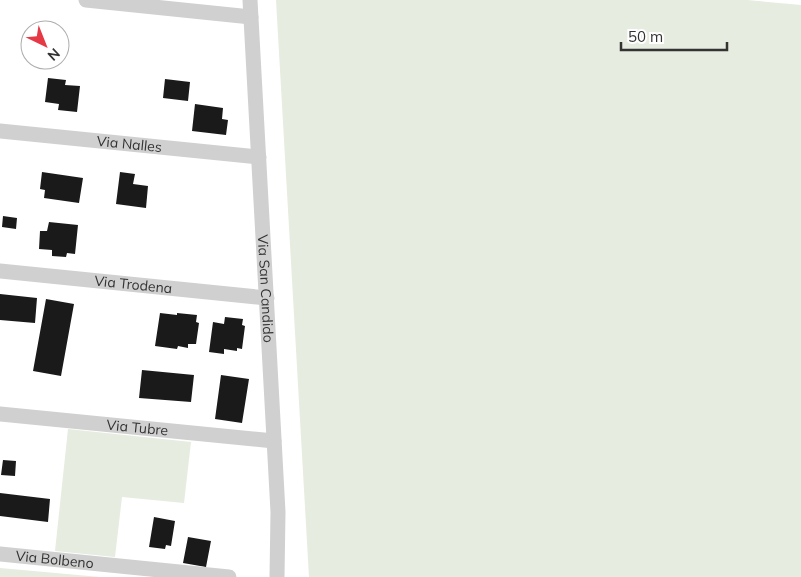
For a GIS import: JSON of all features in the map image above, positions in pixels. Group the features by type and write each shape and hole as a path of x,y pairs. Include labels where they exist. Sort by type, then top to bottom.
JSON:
{"street":[{"path":"86,0 251,17"},
{"name":"Via San Candido","path":"250,0 278,512 277,577"},
{"name":"Via Nalles","path":"0,131 259,157"},
{"name":"Via Trodena","path":"0,271 266,298"},
{"name":"Via Tubre","path":"0,414 274,441"},
{"name":"Via Bolbeno","path":"0,554 229,577"}],"shaded area":[{"path":"276,0 747,0 801,5 801,577 309,577"},
{"path":"68,429 191,442 184,503 122,497 115,557 55,551"},
{"path":"0,568 100,577 0,577"}],"building":[{"path":"48,78 66,80 65,85 80,86 77,112 58,110 59,104 45,102"},
{"path":"165,79 190,82 188,101 163,98"},
{"path":"195,104 223,108 222,119 228,120 226,135 192,131"},
{"path":"42,172 83,178 79,203 44,198 45,190 40,189"},
{"path":"120,172 135,174 133,184 148,186 146,208 116,204"},
{"path":"3,216 17,218 16,229 2,227"},
{"path":"49,222 78,225 75,254 67,253 66,257 52,256 52,250 39,249 40,231 47,231"},
{"path":"0,294 37,298 35,323 0,320"},
{"path":"46,299 74,304 61,376 33,371"},
{"path":"160,313 197,315 196,322 199,323 196,344 188,344 188,348 178,346 177,349 155,346"},
{"path":"225,317 243,319 242,325 245,326 242,349 237,348 237,351 224,349 224,354 209,352 213,322 224,324"},
{"path":"142,370 194,375 191,402 139,398"},
{"path":"221,375 249,379 242,423 215,419"},
{"path":"3,460 16,461 15,476 1,475"},
{"path":"0,493 50,499 48,522 0,516"},
{"path":"154,517 175,521 171,546 166,545 165,549 149,547"},
{"path":"188,537 211,541 206,567 183,563"}]}
